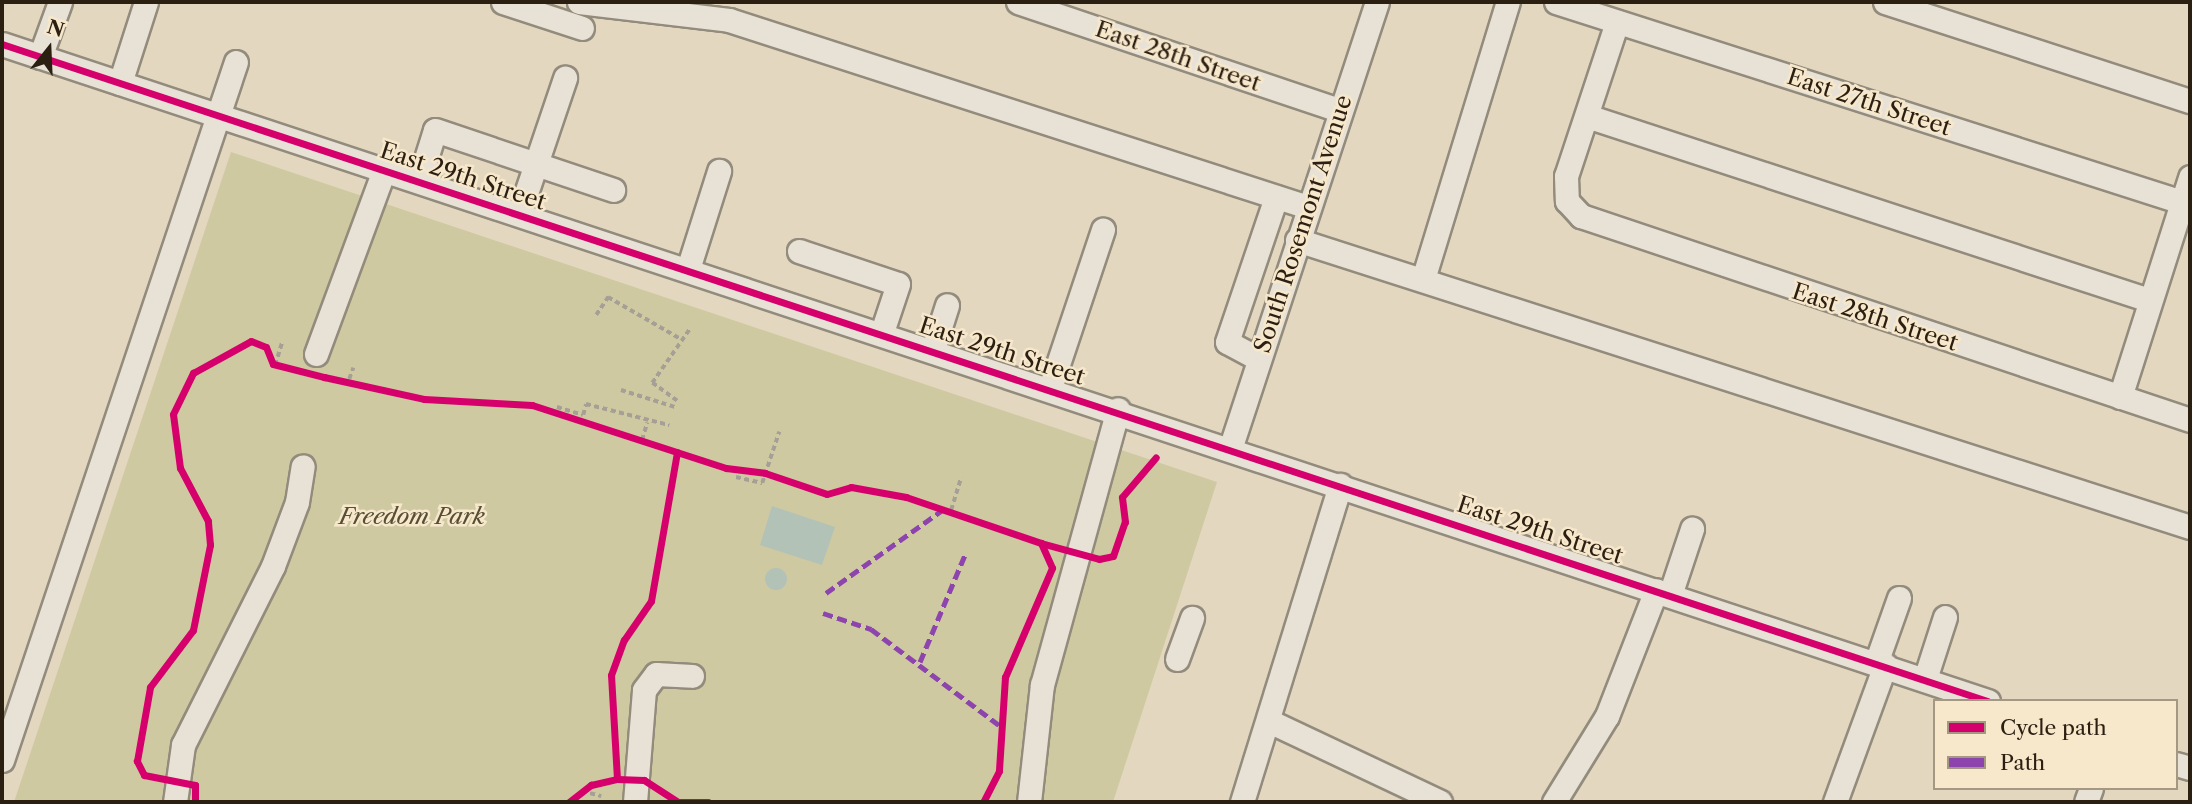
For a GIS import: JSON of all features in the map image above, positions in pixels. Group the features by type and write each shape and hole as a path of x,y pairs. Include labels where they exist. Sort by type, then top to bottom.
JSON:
{"street":[{"path":"40,57 60,2"},
{"path":"120,83 146,2"},
{"path":"503,2 582,28"},
{"path":"579,2 729,20 1308,207"},
{"name":"East 28th Street","path":"1018,2 1339,110"},
{"name":"South Rosemont Avenue","path":"1231,446 1339,110 1377,2"},
{"path":"1424,276 1508,2"},
{"name":"East 27th Street","path":"1556,2 2182,202"},
{"path":"1885,2 2190,102"},
{"path":"1617,22 1587,116 2149,300"},
{"name":"East 29th Street","path":"2,44 1231,446 1340,485 1982,699"},
{"path":"2,761 236,62"},
{"path":"519,214 565,78"},
{"name":"East 28th Street","path":"1587,116 1568,169 1559,207 1614,232 2190,420"},
{"path":"419,181 436,130 612,190"},
{"path":"316,354 384,170"},
{"path":"688,269 719,171"},
{"path":"2120,397 2190,177"},
{"path":"1259,359 1227,344 1276,197"},
{"path":"1050,388 1103,230"},
{"path":"1297,240 1424,276 2190,527"},
{"path":"799,251 898,284 882,332"},
{"path":"1257,254 1290,263"},
{"path":"933,349 947,305"},
{"path":"1029,802 1042,685 1118,409"},
{"path":"175,802 183,745 273,566 297,502 303,466"},
{"path":"1242,802 1340,485"},
{"path":"1554,802 1607,716 1692,529"},
{"path":"1835,802 1881,664 1899,598"},
{"path":"1925,679 1945,617"},
{"path":"1177,659 1192,618"},
{"path":"635,802 644,690 656,674 692,676"},
{"path":"1269,721 1440,802"}],"path":[{"path":"596,315 608,298 679,338"},
{"path":"677,401 649,384 679,338 689,330"},
{"path":"275,365 282,342"},
{"path":"266,347 275,365 287,368"},
{"path":"349,379 353,368"},
{"path":"337,379 363,381"},
{"path":"621,390 675,407"},
{"path":"557,407 583,415 586,404 648,423 669,425"},
{"path":"544,409 591,422"},
{"path":"642,440 648,423"},
{"path":"736,478 762,483 779,432"},
{"path":"627,435 654,444"},
{"path":"726,468 781,478"},
{"path":"961,478 948,509 964,517"},
{"path":"578,794 603,782"},
{"path":"578,794 601,796"}],"green space":[{"name":"Freedom Park","path":"231,152 1217,482 1113,802 14,802"}],"shaded area":[{"path":"772,506 835,527 822,565 760,545"},
{"path":"776,568 784,571 787,579 784,587 776,590 768,587 765,579 768,571"}],"marked path":[{"path":"826,593 945,508"},
{"path":"920,662 965,555"},
{"path":"823,613 871,629 999,725"}],"cycle path":[{"path":"2,44 1982,699"},
{"path":"195,802 195,785 144,775 137,761 150,687 193,630 210,545 208,521 180,468 173,414 193,373 251,341 266,347 273,364 424,399 532,405 726,468 765,473 827,494 851,487 906,497 1041,543 1052,568 1005,677 999,771 983,802"},
{"path":"617,779 611,675 624,640 651,601 677,452"},
{"path":"1041,543 1099,559 1113,556 1125,522 1122,497 1156,457"},
{"path":"569,802 591,785 617,779 644,780 678,802 708,802"}]}
